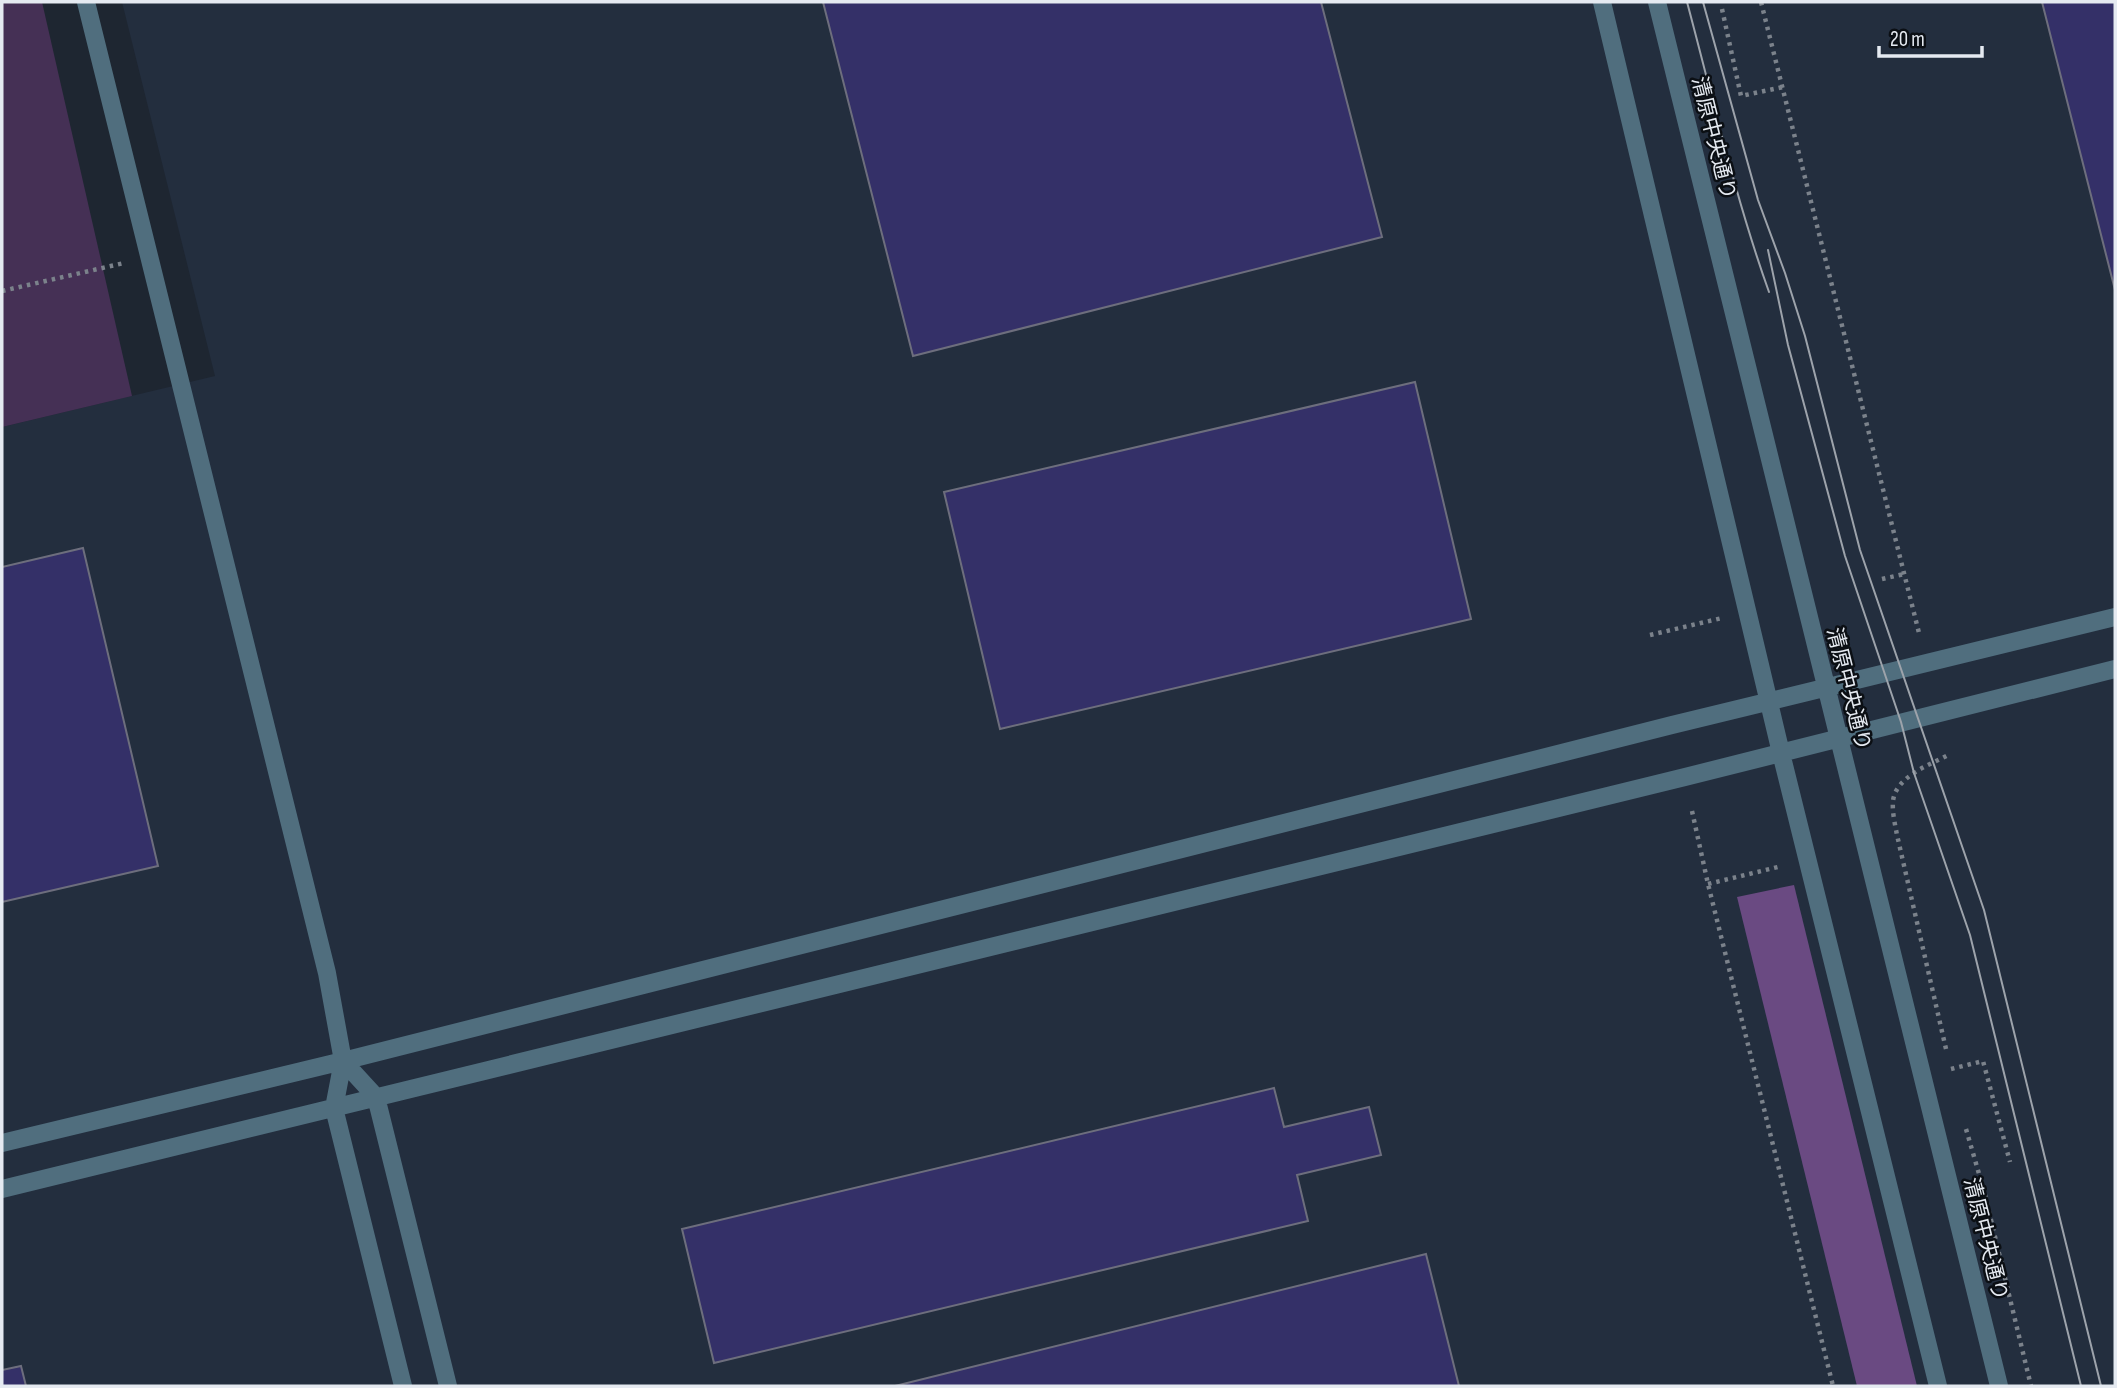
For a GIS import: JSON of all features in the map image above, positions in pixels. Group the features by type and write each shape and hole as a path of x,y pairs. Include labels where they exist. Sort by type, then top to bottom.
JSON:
{"street":[{"path":"86,2 327,973 343,1061 334,1108 403,1386"},
{"path":"1602,2 1781,753 1938,1386"},
{"name":"清原中央通り","path":"1657,2 1998,1386"},
{"path":"2,1143 343,1061 2115,617"},
{"path":"2,1188 2115,669"},
{"path":"343,1061 376,1097 448,1386"}],"path":[{"path":"1761,2 1919,633"},
{"path":"1722,9 1741,96 1783,87"},
{"path":"2,291 149,257"},
{"path":"1882,579 1904,574"},
{"path":"1650,635 1730,616"},
{"path":"1948,755 1903,781 1893,802 1897,835 1953,1081"},
{"path":"1692,811 1833,1386"},
{"path":"1708,884 1790,864"},
{"path":"1951,1069 1983,1061 2010,1162"},
{"path":"1962,1117 1984,1191 2031,1386"}],"shaded area":[{"path":"2,2 42,2 132,396 2,427"},
{"path":"122,2 2115,2 2115,1386 2,1386 2,427 215,376"},
{"path":"1794,885 1917,1386 1857,1386 1737,897"}],"building":[{"path":"823,2 1321,2 1382,237 913,356"},
{"path":"2042,2 2115,2 2115,290"},
{"path":"1415,382 1471,619 1000,729 944,492"},
{"path":"83,548 158,866 2,902 2,567"},
{"path":"1274,1088 1284,1127 1369,1107 1381,1155 1297,1175 1308,1221 714,1363 682,1229"},
{"path":"1426,1254 1459,1386 895,1386"},
{"path":"21,1366 26,1386 2,1386 2,1370"}],"tram line":[{"path":"1687,2 1735,184 1769,292"},
{"path":"1703,2 1758,200 1805,336 1860,550 1984,910 2101,1386"},
{"path":"1768,250 1788,345 1845,556 1901,722 1914,773 1970,935 2081,1386"}]}
